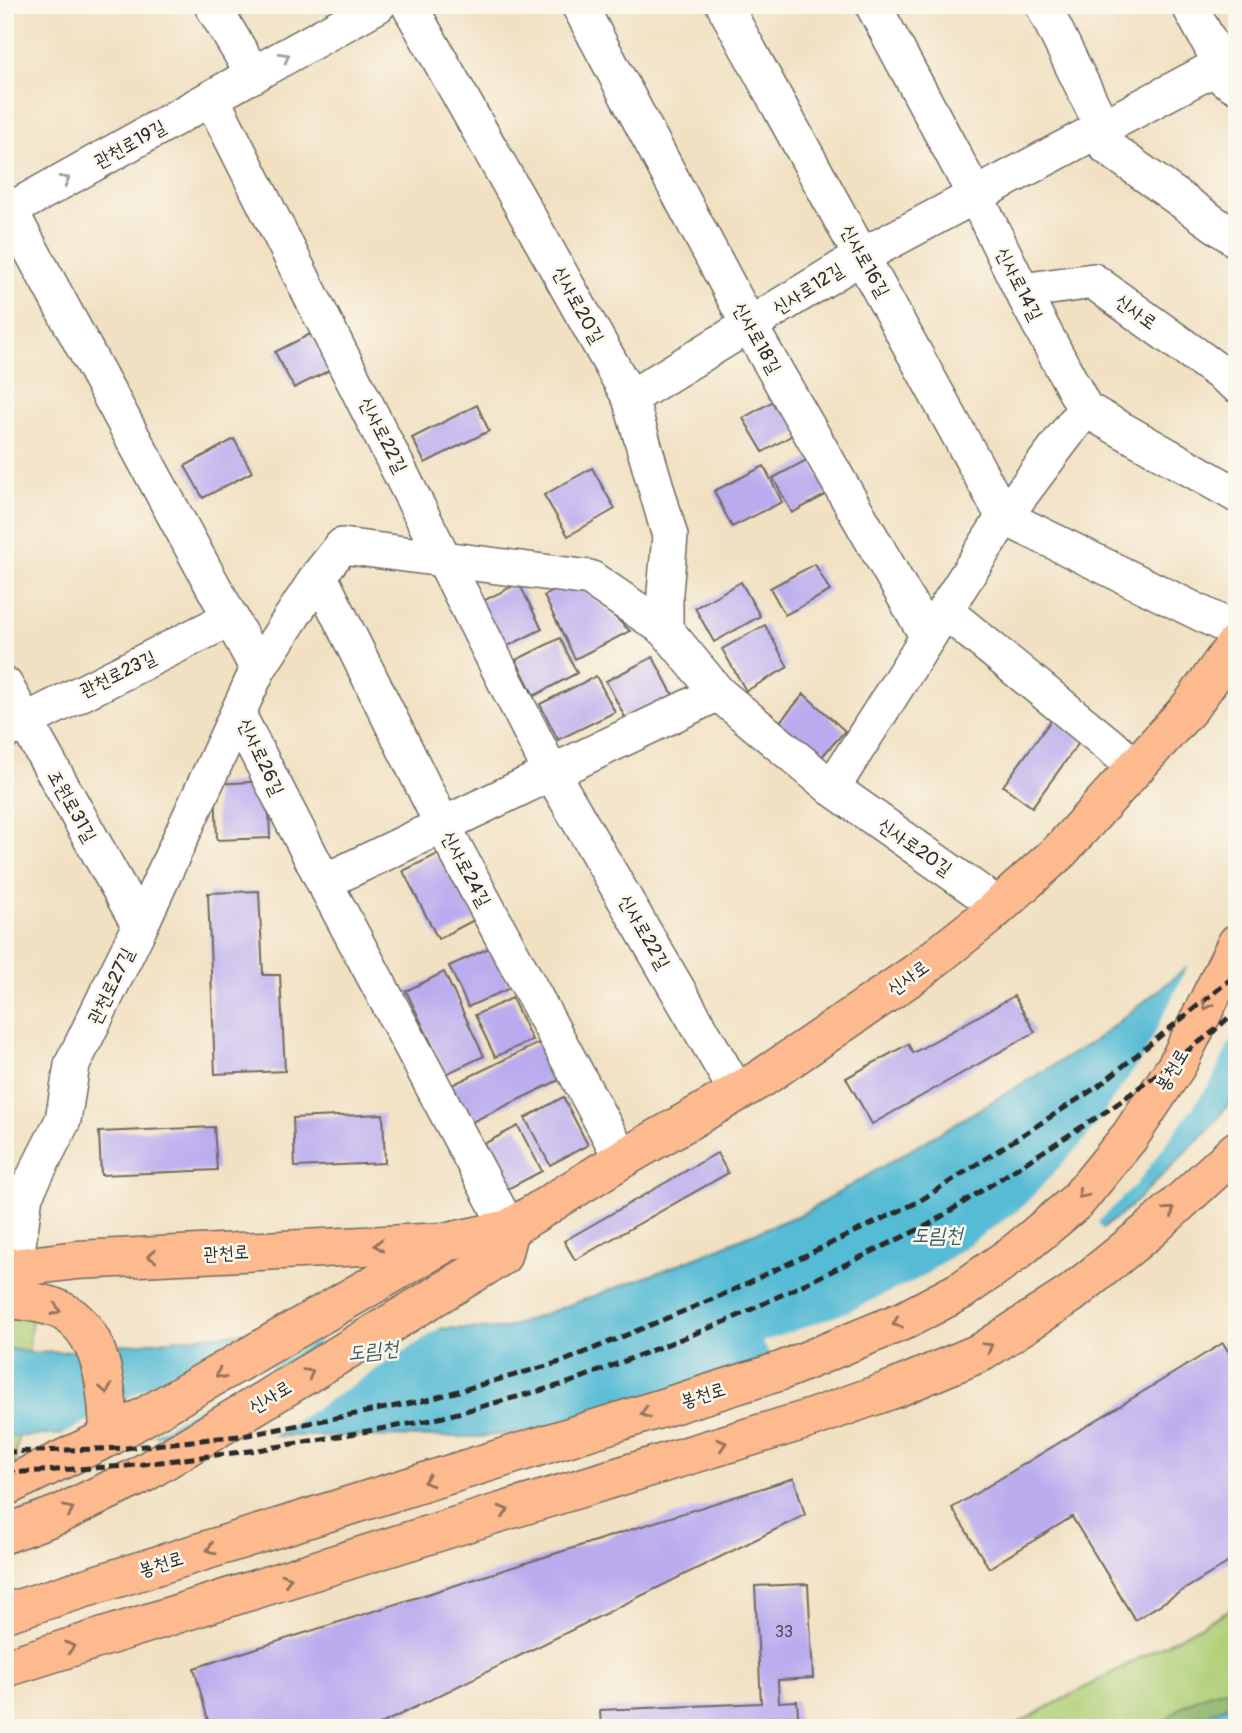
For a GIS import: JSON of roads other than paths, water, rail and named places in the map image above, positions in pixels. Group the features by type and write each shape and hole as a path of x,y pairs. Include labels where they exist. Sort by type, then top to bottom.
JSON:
{"main road":[{"name":"신사로","path":"5,1534 60,1514 139,1476 506,1242 622,1158 762,1078 916,973 999,906 1060,851 1190,707 1237,642"},
{"name":"봉천로","path":"5,1613 781,1371 905,1320 962,1290 1016,1252 1077,1201 1130,1136 1177,1065 1237,943"},
{"path":"5,1668 811,1418 897,1388 982,1352 1070,1294 1152,1228 1237,1150"},
{"name":"신사로","path":"5,1487 109,1437 447,1242 506,1242"},
{"name":"관천로","path":"8,1271 77,1260 447,1242"},
{"path":"8,1271 86,1329 101,1366 108,1395 109,1437"}],"street":[{"path":"212,5 254,75"},
{"name":"관천로19길","path":"7,212 378,5"},
{"name":"신사로20길","path":"409,5 630,398 670,536 665,629"},
{"name":"신사로18길","path":"579,5 749,325 937,624 1136,767"},
{"name":"신사로16길","path":"724,5 1004,517"},
{"name":"신사로14길","path":"873,5 1085,409"},
{"path":"1042,5 1103,128 1107,147 1237,240"},
{"name":"신사로12길","path":"630,398 862,256 1103,128 1231,69 1189,5"},
{"name":"신사로22길","path":"212,99 551,772 737,1092"},
{"path":"7,212 258,669"},
{"name":"신사로","path":"1022,291 1093,281 1237,385"},
{"path":"832,788 1004,517 1085,409 1237,495"},
{"path":"1004,517 1237,631"},
{"name":"신사로20길","path":"258,669 319,575 342,546 590,579 665,629 718,693 832,788 999,906"},
{"name":"신사로24길","path":"319,575 443,826 622,1158"},
{"name":"관천로23길","path":"15,726 231,618"},
{"name":"신사로26길","path":"258,669 238,715 506,1242"},
{"name":"조원로31길","path":"5,685 15,726 140,926"},
{"path":"324,882 718,693"},
{"name":"관천로27길","path":"8,1271 25,1195 63,1120 72,1065 238,715"}],"water":[{"name":"도림천","path":"1237,925 1237,1093 1210,1128 1130,1207 1054,1266 608,1421 478,1437 73,1434 5,1437 5,1348 32,1353 60,1352 290,1327 504,1329 667,1269 806,1212 1094,1041 1216,945"},
{"path":"1237,1704 1237,1728 1189,1728 1223,1707"}],"railway":[{"path":"5,1452 126,1448 248,1435 427,1400 564,1361 720,1296 918,1202 1097,1087 1237,974"},
{"path":"5,1473 127,1466 258,1450 432,1420 568,1383 727,1321 928,1225 1113,1107 1214,1031 1237,1010"}]}
